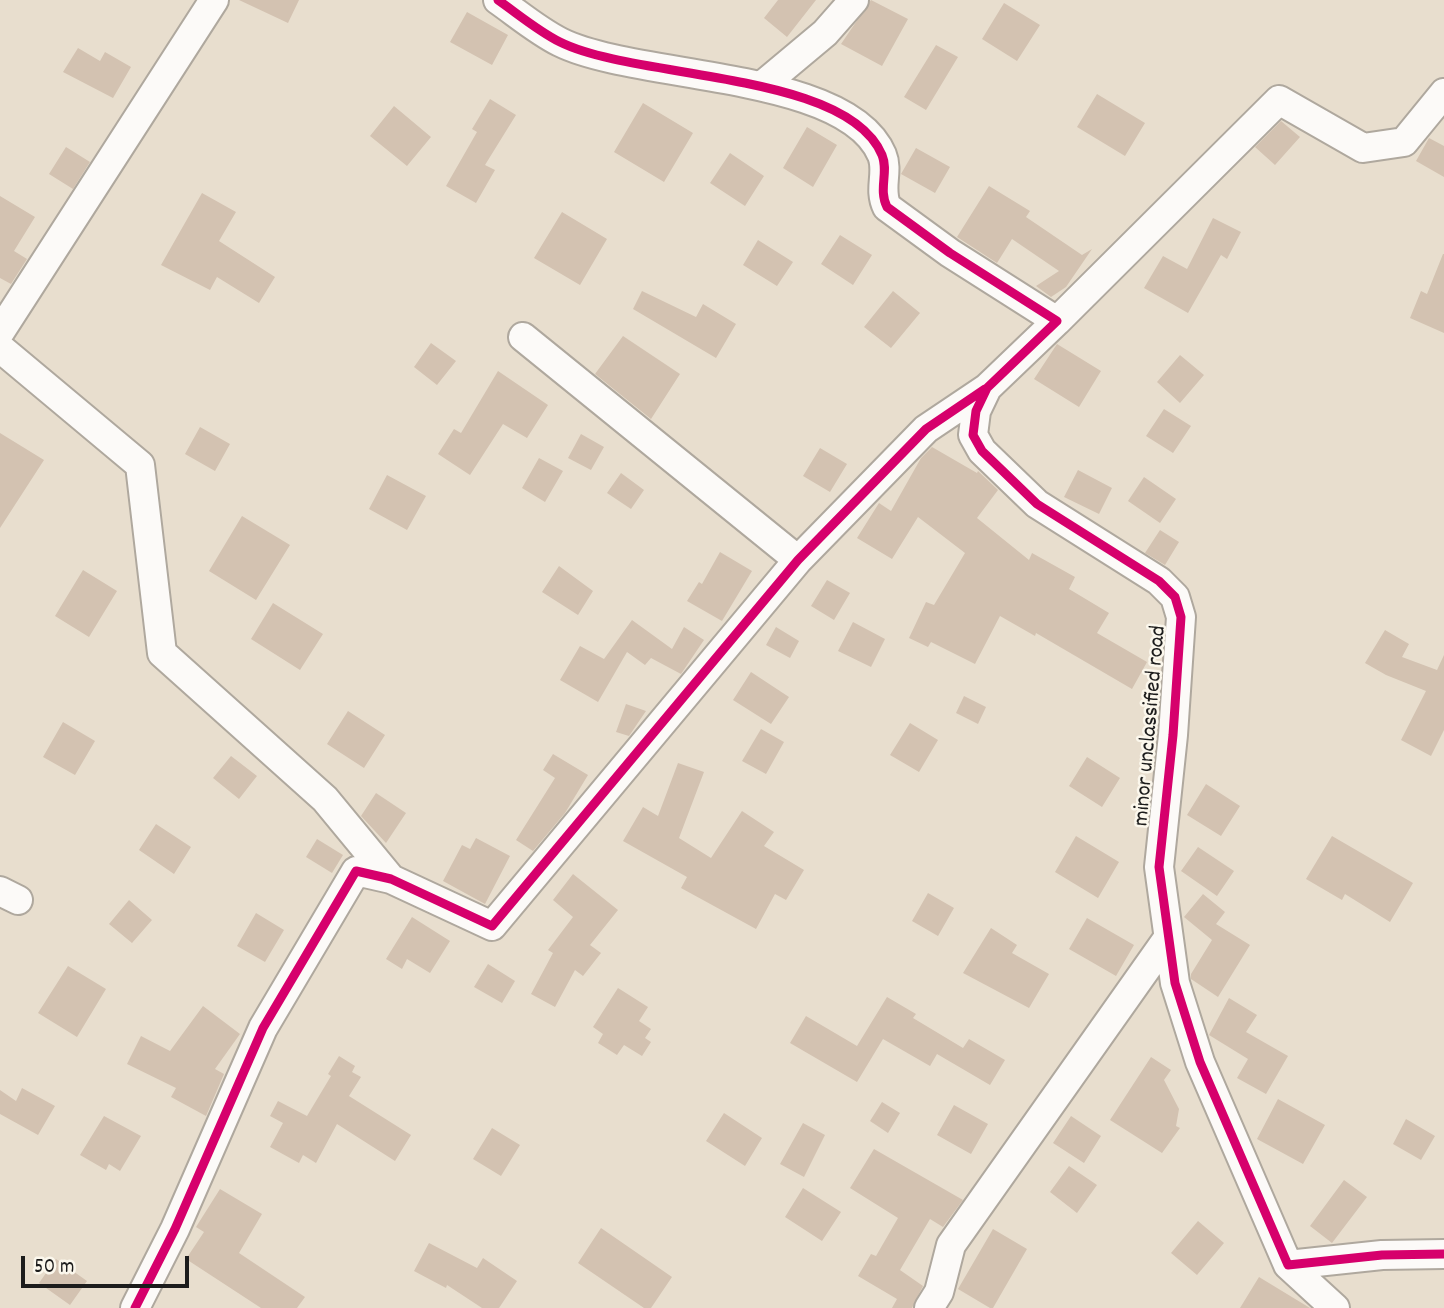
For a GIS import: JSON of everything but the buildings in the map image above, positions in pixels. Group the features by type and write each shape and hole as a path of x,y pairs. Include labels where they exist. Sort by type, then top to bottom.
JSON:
{"street":[{"path":"0,332 214,0"},
{"path":"499,0 560,42 643,67 764,85 831,109 867,134 883,156 883,198 887,207 950,253 1057,321"},
{"path":"764,85 825,33 854,0"},
{"name":"minor unclassified road","path":"1288,1265 1200,1062 1175,983 1160,867 1174,735 1181,617 1175,597 1159,581 1037,504 982,451 973,435 976,411 987,388 1279,100 1363,148 1404,142 1444,93"},
{"path":"523,337 798,560"},
{"path":"0,348 140,465 162,653 325,799 391,879"},
{"path":"135,1308 175,1228 263,1028 304,954 356,872 391,879 492,926 798,560 926,429 987,388"},
{"path":"929,1308 939,1292 951,1245 1168,938"},
{"path":"1288,1265 1382,1255 1444,1254"},
{"path":"1288,1265 1335,1308"}],"cycle path":[{"path":"498,0 552,38 594,54 785,92 828,107 861,128 882,155 883,194 887,207 950,253 1057,321 987,388 976,411 973,435 982,451 1037,504 1159,581 1175,597 1181,617 1173,735 1159,867 1175,983 1200,1062 1288,1265 1382,1255 1444,1254"},
{"path":"135,1308 175,1229 263,1028 356,871 391,879 492,926 798,560 926,429 985,389"}]}
